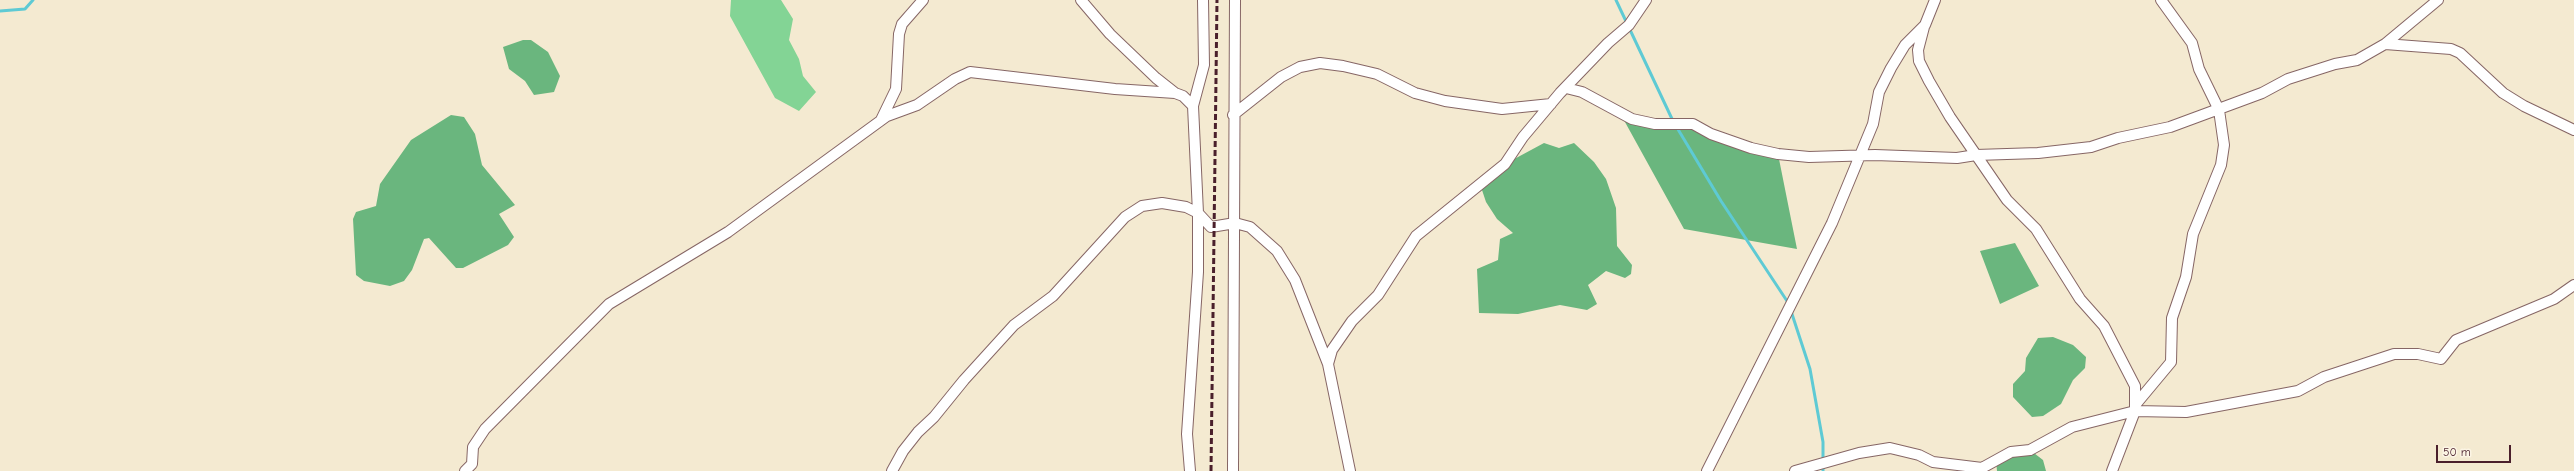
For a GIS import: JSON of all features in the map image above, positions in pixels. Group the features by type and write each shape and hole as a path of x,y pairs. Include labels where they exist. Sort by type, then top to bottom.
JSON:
{"street":[{"path":"880,121 896,89 899,34 902,24 923,0"},
{"path":"1081,0 1110,34 1156,78 1175,93"},
{"path":"1190,471 1187,434 1196,328 1198,213 1193,106 1204,65 1203,0"},
{"path":"1233,471 1235,223 1233,115 1235,0"},
{"path":"1328,364 1332,350 1352,321 1378,295 1416,236 1505,164 1523,137 1551,104 1608,43 1629,25 1646,0"},
{"path":"1936,0 1925,26 1918,50 1919,62 1947,111 2007,200 2036,229 2080,299 2104,326 2135,386 2136,407"},
{"path":"2112,471 2136,407 2171,362 2172,318 2186,277 2193,234 2221,165 2224,145 2219,110 2199,69 2192,43 2161,0"},
{"path":"1566,88 1582,92 1632,119 1655,124 1693,124 1711,134 1751,148 1808,157 1861,156 1956,158 1976,155 2038,153 2091,147 2118,138 2170,127 2262,93 2288,79 2335,64 2357,60 2385,44 2438,0"},
{"path":"1707,471 1790,305 1808,273 1861,156 1873,124 1879,92 1891,68 1906,45 1925,26"},
{"path":"2385,44 2450,49 2460,53 2503,93 2524,106 2574,130"},
{"path":"1233,115 1281,77 1300,67 1320,63 1343,66 1377,74 1415,93 1445,101 1502,109 1551,104"},
{"path":"465,471 472,464 473,447 485,429 609,304 728,232 880,121 892,114 921,103 955,79 970,72 1115,89 1175,93 1183,96 1193,106"},
{"path":"886,471 893,467 918,432 934,417 998,341 1018,322 1053,296 1124,217 1142,206 1162,204 1184,206 1198,213 1211,227 1235,223 1250,227 1258,232 1277,251 1295,280 1328,364 1350,471"},
{"path":"1795,471 1859,453 1890,448 1919,455 1933,462 1982,468 2011,452 2030,450 2072,426 2136,407 2186,412 2298,391 2324,377 2394,354 2418,354 2441,359 2456,340 2554,299 2574,286"}],"green space":[{"path":"731,0 781,0 793,19 789,40 799,59 803,76 816,92 799,111 775,98 730,16"},
{"path":"523,40 531,40 548,52 560,76 554,92 534,95 525,81 509,69 503,47"},
{"path":"1620,113 1632,119 1693,124 1778,154 1797,249 1684,229"},
{"path":"451,115 464,117 475,134 482,165 515,205 499,214 514,237 508,245 463,268 456,268 429,238 424,239 412,270 404,281 390,286 364,281 356,275 353,219 356,212 376,206 380,184 411,140"},
{"path":"1544,143 1559,148 1574,143 1594,162 1606,179 1616,208 1617,246 1632,265 1631,274 1625,278 1606,271 1588,285 1597,304 1587,310 1560,305 1518,314 1479,313 1477,269 1498,260 1500,239 1513,233 1497,219 1486,202 1480,184 1505,164"},
{"path":"2015,243 2039,286 2000,304 1980,251"},
{"path":"2053,337 2073,345 2086,357 2085,368 2073,380 2061,404 2043,416 2032,417 2013,397 2013,384 2025,371 2026,358 2038,338"},
{"path":"2030,450 2043,460 2046,471 1997,471 1996,460"}],"waterway":[{"path":"0,11 25,9 33,0"},
{"path":"1616,0 1673,121"},
{"path":"1676,126 1721,201 1789,304"},
{"path":"1791,311 1810,369 1823,442 1823,471"}],"railway":[{"path":"1211,471 1217,0"}]}
